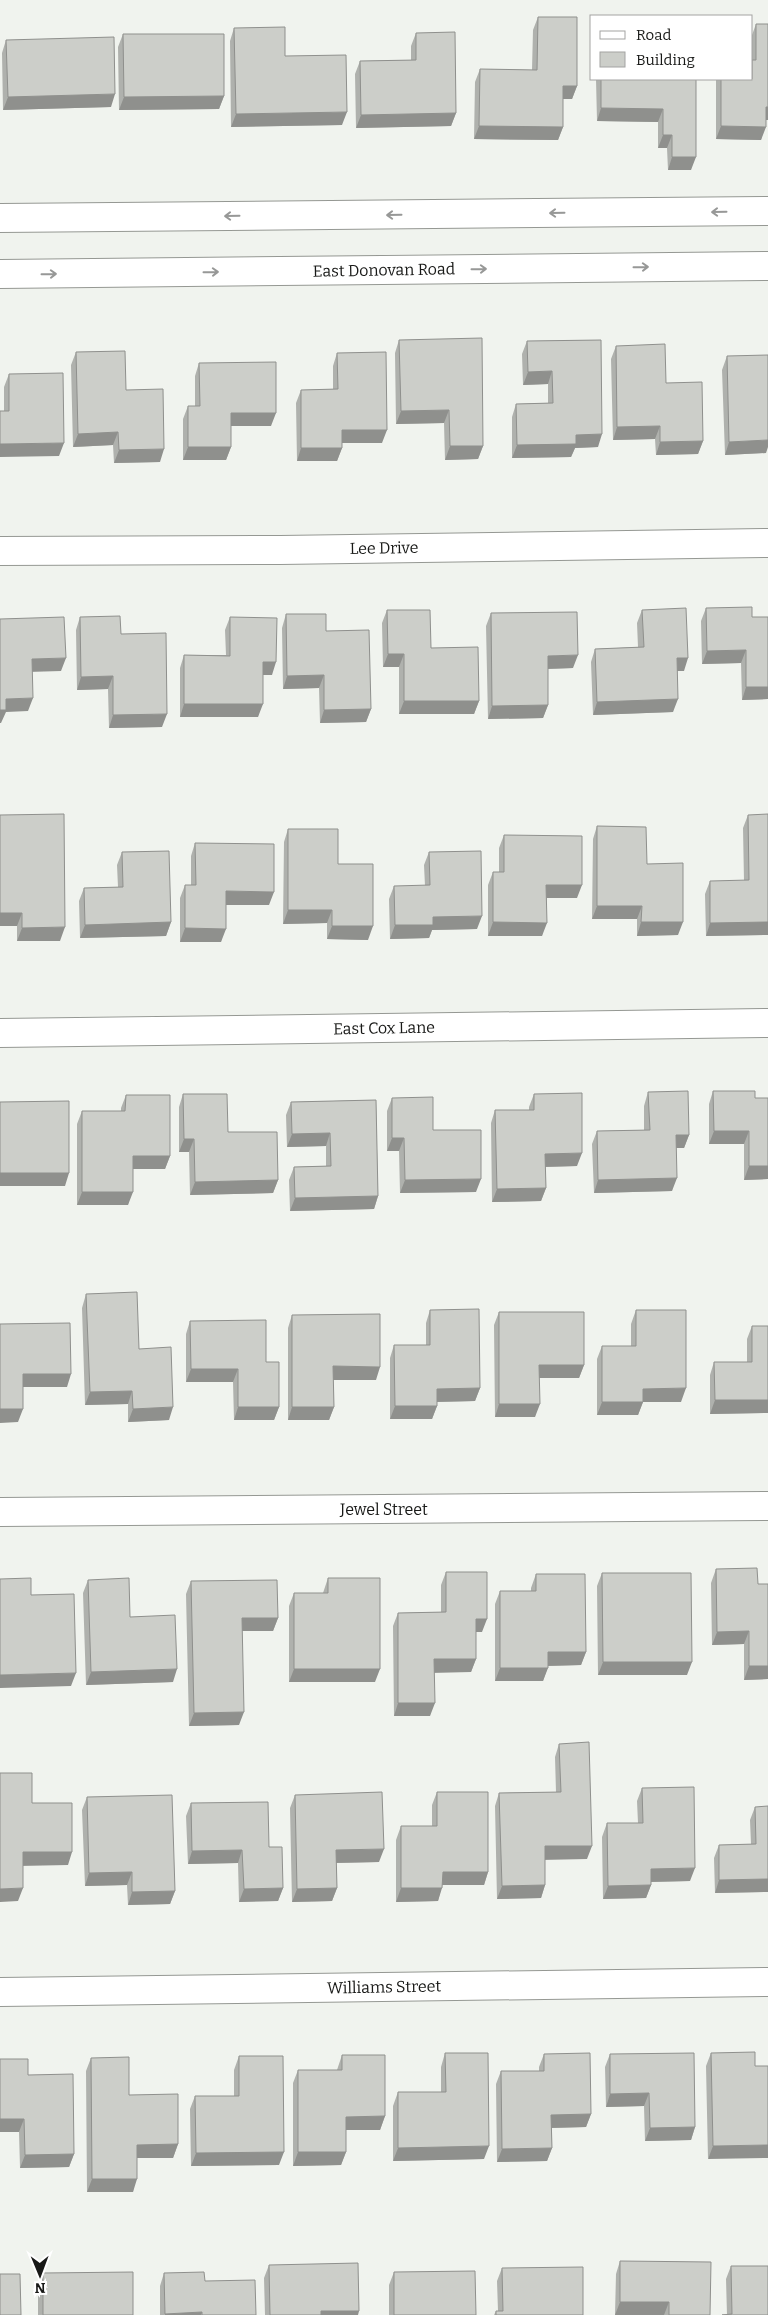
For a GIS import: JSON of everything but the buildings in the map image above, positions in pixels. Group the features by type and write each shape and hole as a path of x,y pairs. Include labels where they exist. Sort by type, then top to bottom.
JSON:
{"street":[{"path":"0,218 768,211"},
{"name":"East Donovan Road","path":"0,274 768,266"},
{"name":"Lee Drive","path":"0,551 280,550 768,543"},
{"name":"East Cox Lane","path":"0,1033 768,1024"},
{"name":"Jewel Street","path":"0,1512 768,1506"},
{"name":"Williams Street","path":"0,1992 768,1982"}]}
